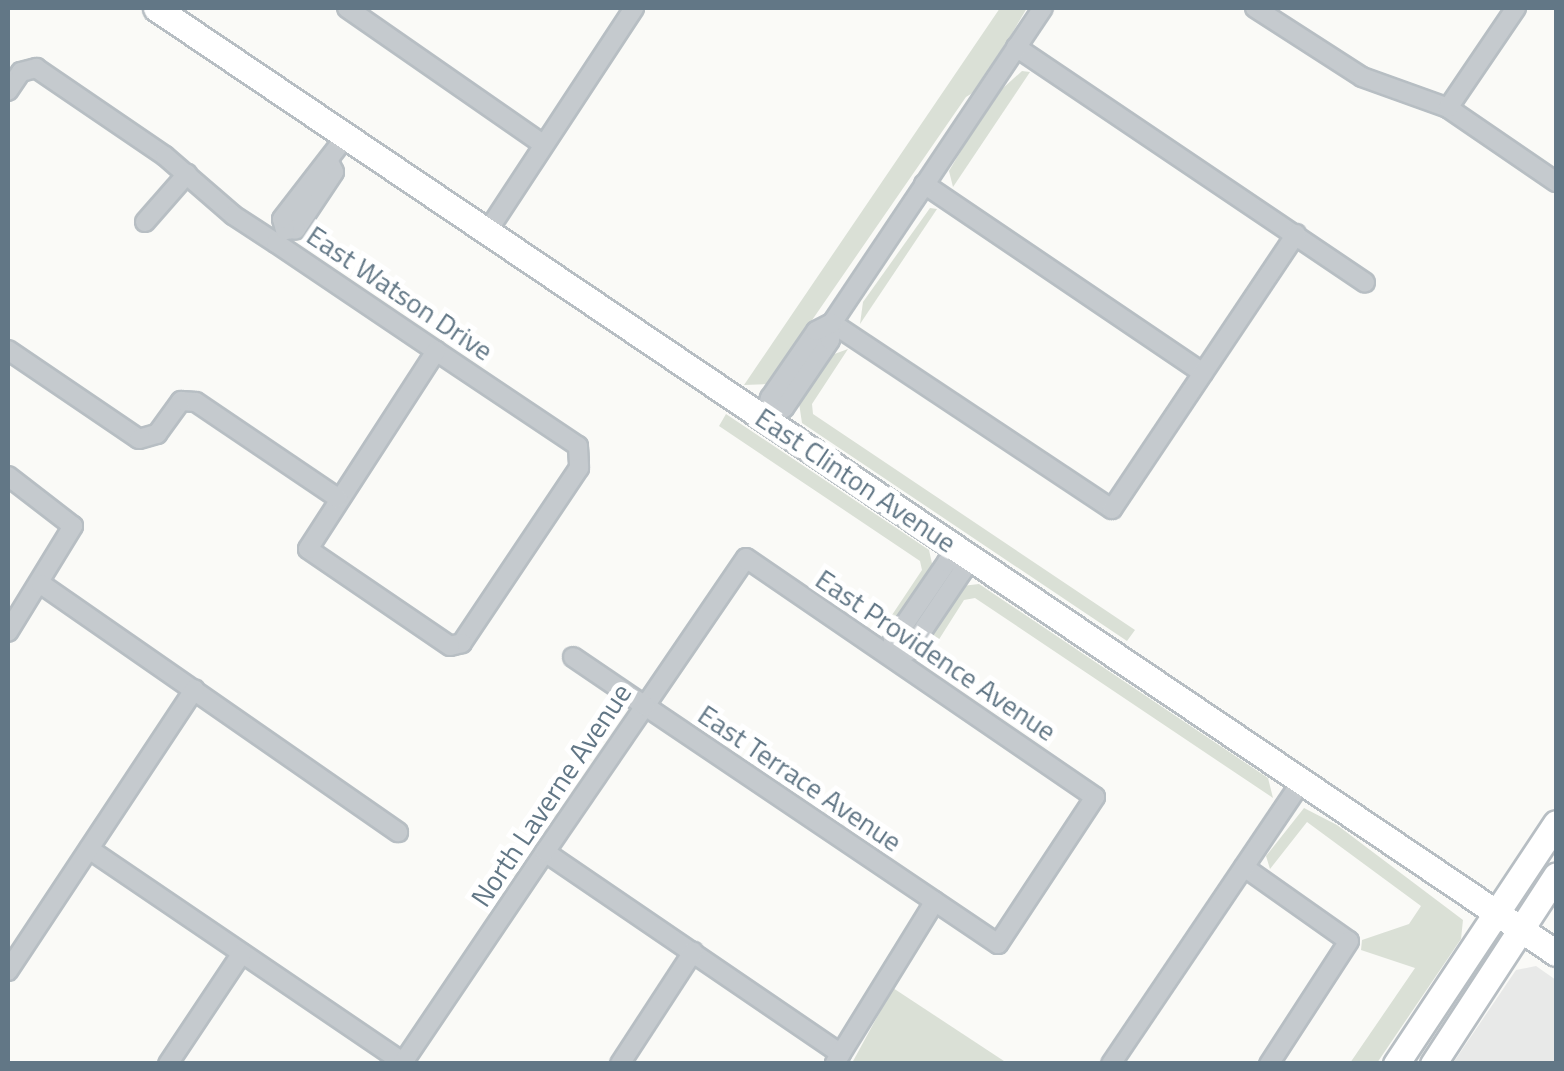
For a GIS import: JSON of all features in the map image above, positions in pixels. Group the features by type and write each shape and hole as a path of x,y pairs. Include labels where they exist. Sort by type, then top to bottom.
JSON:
{"street":[{"name":"East Clinton Avenue","path":"156,8 1556,952"},
{"path":"346,8 543,144"},
{"path":"766,419 779,384 816,331 832,323 1043,8"},
{"path":"1255,8 1280,14 1362,77 1448,108 1556,182"},
{"path":"1448,108 1516,8"},
{"path":"487,232 626,10"},
{"path":"1016,47 1365,282"},
{"name":"East Watson Drive","path":"8,91 20,72 36,68 578,446 582,456 456,646 308,549 338,498"},
{"path":"280,237 282,220 320,162 329,162 347,135"},
{"path":"144,222 186,174"},
{"path":"924,184 1203,373"},
{"path":"832,323 1112,509 1296,234"},
{"path":"8,350 139,440 156,434 181,401 196,402 338,498 436,350"},
{"path":"8,476 73,526 41,584 8,632"},
{"path":"893,658 909,651 930,620 962,572 964,553"},
{"name":"East Providence Avenue","path":"746,558 1095,797 998,944"},
{"name":"North Laverne Avenue","path":"402,1063 746,558"},
{"path":"41,584 398,832"},
{"name":"East Terrace Avenue","path":"572,658 998,944"},
{"path":"8,971 195,689"},
{"path":"1111,1064 1303,779"},
{"path":"1396,1064 1556,823"},
{"path":"89,849 402,1063"},
{"path":"544,852 694,952 838,1059 935,902"},
{"path":"1244,867 1349,941 1269,1064"},
{"path":"1433,1064 1556,875"},
{"path":"620,1064 694,952"},
{"path":"168,1064 242,953"}],"shaded area":[{"path":"1000,8 1027,8 979,89 966,97 768,384 744,385"},
{"path":"1022,71 1030,72 953,187 949,171 992,98"},
{"path":"930,208 937,209 860,324 863,302"},
{"path":"848,349 812,404 813,414 1135,630 1127,641 802,423 799,403 829,356"},
{"path":"726,414 929,550 933,568 890,631 880,633 922,570 920,561 719,426"},
{"path":"979,584 1268,778 1273,798 975,598 964,600 924,663 919,649 962,586"},
{"path":"1304,808 1337,825 1463,920 1461,939 1377,1063 1350,1063 1415,968 1361,950 1362,940 1409,924 1421,906 1307,822 1270,869 1266,856"},
{"path":"1536,966 1556,980 1556,1063 1453,1063 1516,970"},
{"path":"893,988 1007,1063 852,1063"}]}
